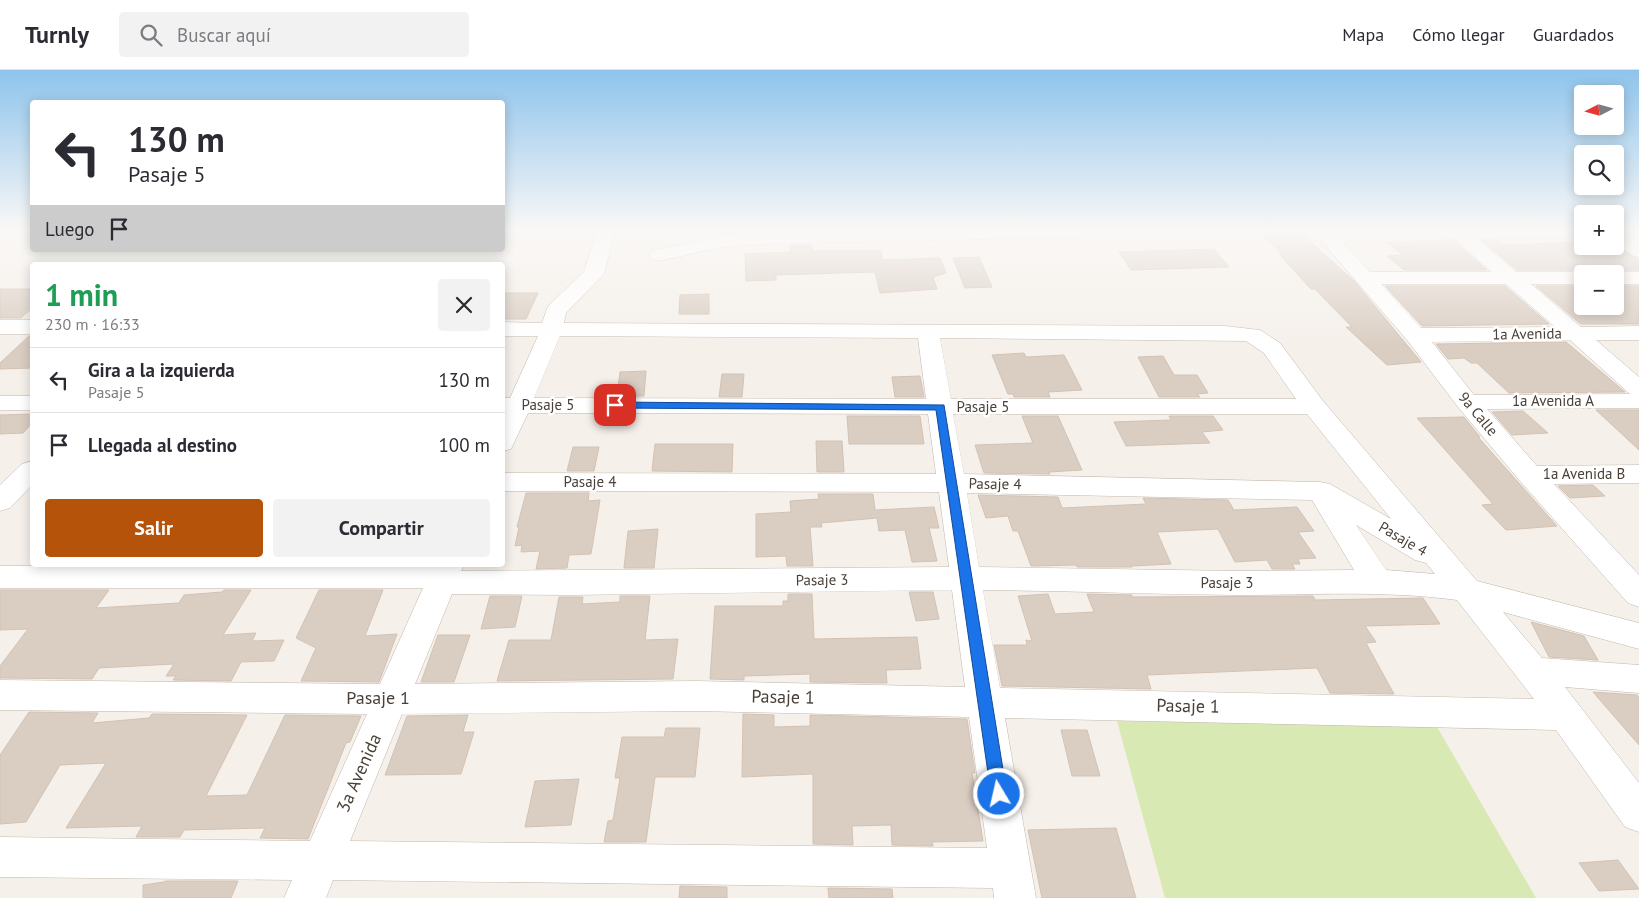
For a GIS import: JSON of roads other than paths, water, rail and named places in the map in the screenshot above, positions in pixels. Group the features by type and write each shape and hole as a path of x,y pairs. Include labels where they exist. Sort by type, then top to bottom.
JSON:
{"street":[{"path":"505,430 511,405 552,329 556,311 594,274 595,269"},
{"name":"9a Calle","path":"1356,269 1415,335 1467,402 1530,475 1639,595"},
{"path":"1500,269 1639,389"},
{"path":"1364,278 1574,278"},
{"path":"1624,278 1639,278"},
{"path":"0,327 30,327"},
{"path":"505,329 1225,333 1252,335 1272,348 1314,406 1533,671 1639,814"},
{"path":"0,857 321,859 1013,883 928,331"},
{"name":"1a Avenida","path":"1415,335 1639,333"},
{"name":"1a Avenida A","path":"1467,402 1639,401"},
{"path":"0,403 30,403"},
{"name":"Pasaje 5","path":"511,405 1314,406"},
{"path":"0,475 30,473"},
{"path":"0,502 30,474"},
{"name":"1a Avenida B","path":"1530,475 1639,474"},
{"name":"Pasaje 4","path":"505,482 952,482 1320,491 1440,560"},
{"path":"1320,491 1377,581"},
{"name":"Pasaje 3","path":"0,577 447,571 455,583 966,578 1238,584 1377,581 1424,584 1466,590 1639,636"},
{"name":"3a Avenida","path":"305,898 447,571"},
{"path":"1533,671 1639,679"},
{"name":"Pasaje 1","path":"0,695 391,699 696,696 1566,715"}]}
